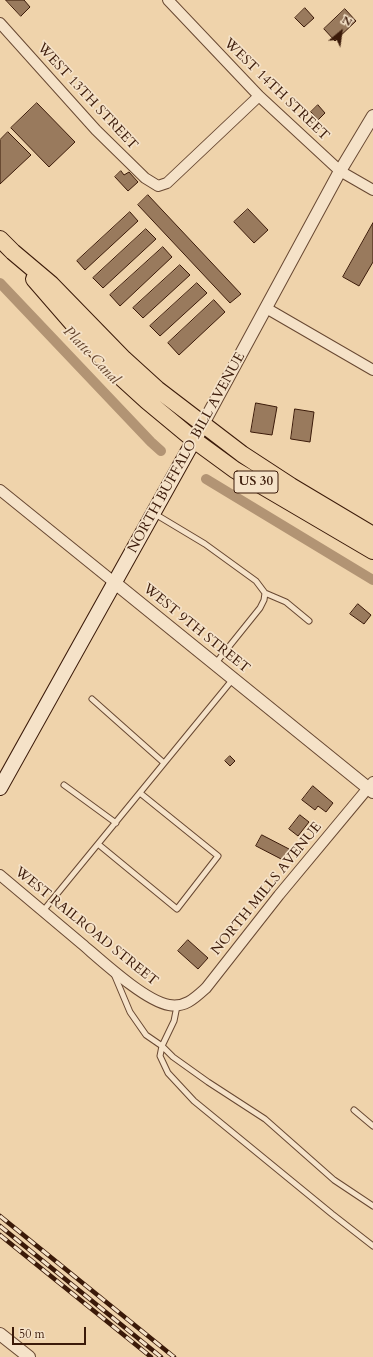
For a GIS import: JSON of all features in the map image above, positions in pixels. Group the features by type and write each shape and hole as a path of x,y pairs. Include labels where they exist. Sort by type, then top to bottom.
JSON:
{"main road":[{"name":"US 30","path":"0,239 51,284 124,359 157,389 242,454 291,486 373,535"},
{"name":"US 30","path":"13,252 43,292 113,370 147,401 194,440 241,474 373,551"},
{"name":"NORTH BUFFALO BILL AVENUE","path":"0,788 203,424"}],"street":[{"name":"WEST 14TH STREET","path":"168,0 259,96 340,171 373,190"},
{"name":"WEST 13TH STREET","path":"0,23 96,130 145,178 158,186 167,183 259,96"},
{"name":"NORTH BUFFALO BILL AVENUE","path":"203,424 340,171 373,116"},
{"path":"266,308 373,370"},
{"name":"WEST 9TH STREET","path":"0,490 215,664 371,787"},
{"name":"NORTH MILLS AVENUE","path":"177,1006 182,1006 194,1000 206,988 279,894 371,787"},
{"name":"WEST RAILROAD STREET","path":"0,875 112,970 158,1002 170,1006 177,1006"},
{"path":"0,1334 28,1357"}],"lane":[{"path":"154,513 205,544 256,581 265,593 286,602 309,621"},
{"path":"215,664 260,608 264,600 265,593"},
{"path":"43,911 233,678"},
{"path":"92,699 164,763"},
{"path":"64,785 116,823"},
{"path":"98,844 177,909 218,856 140,792"},
{"path":"112,970 130,1012 146,1035 162,1046 173,1057 208,1082 265,1119 334,1180 373,1206"},
{"path":"177,1006 174,1022 162,1046 160,1056 168,1073 194,1101 373,1246"},
{"path":"354,1110 373,1126"}],"building":[{"path":"6,0 24,0 30,7 21,16"},
{"path":"305,8 314,18 304,27 295,18"},
{"path":"345,9 356,21 335,41 324,29"},
{"path":"37,103 75,142 49,167 11,128"},
{"path":"318,105 325,113 318,120 311,112"},
{"path":"8,132 31,155 0,184 0,140"},
{"path":"121,171 124,175 129,172 138,182 128,191 115,177"},
{"path":"148,195 241,294 230,303 138,205"},
{"path":"248,209 268,230 254,243 234,222"},
{"path":"130,212 138,221 85,270 77,261"},
{"path":"373,223 373,262 359,286 343,277"},
{"path":"146,229 156,239 103,288 93,278"},
{"path":"163,247 172,257 120,306 110,295"},
{"path":"180,265 190,275 143,318 133,308"},
{"path":"197,283 207,293 160,336 150,326"},
{"path":"214,300 225,312 179,355 168,343"},
{"path":"256,403 277,407 272,435 251,432"},
{"path":"295,409 314,412 310,442 291,439"},
{"path":"358,604 371,615 364,624 350,614"},
{"path":"230,756 235,761 230,766 225,761"},
{"path":"313,786 333,803 326,812 318,806 315,810 302,800"},
{"path":"300,815 309,822 298,836 289,829"},
{"path":"262,835 289,849 283,860 256,846"},
{"path":"188,940 208,958 198,969 178,951"}],"waterway":[{"name":"Platte Canal","path":"0,283 161,451"},
{"name":"Platte Canal","path":"206,479 373,580"}],"railway":[{"path":"0,1216 174,1357"},
{"path":"0,1226 161,1357"},
{"path":"0,1235 151,1357"}]}
